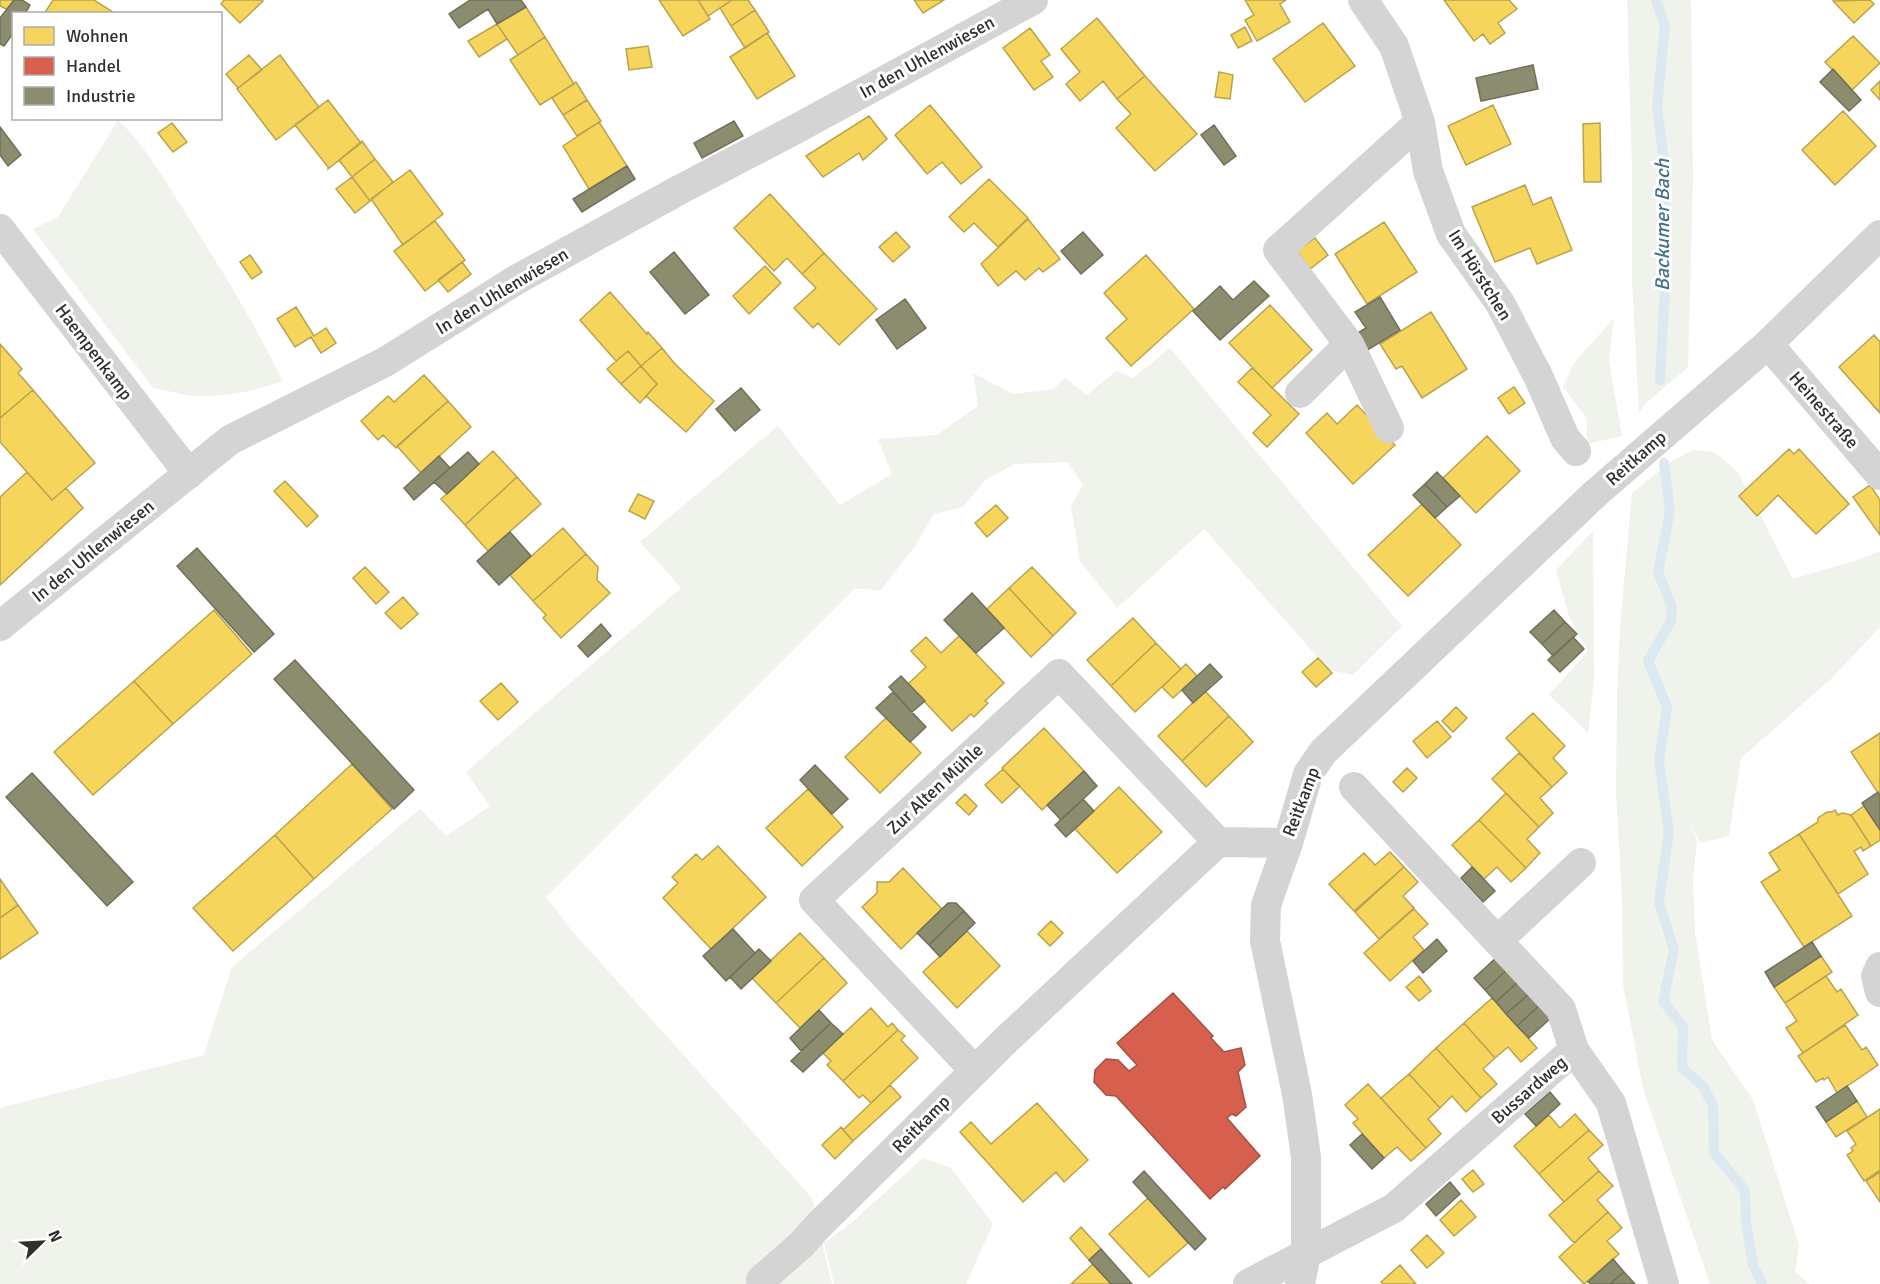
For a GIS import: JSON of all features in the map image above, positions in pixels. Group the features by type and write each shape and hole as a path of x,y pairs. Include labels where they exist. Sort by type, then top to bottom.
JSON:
{"street":[{"name":"In den Uhlenwiesen","path":"0,626 230,440 384,362 525,275 1033,0"},
{"name":"Im Hörstchen","path":"1363,0 1394,46 1420,122 1428,171 1451,234 1500,303 1539,378 1565,438 1576,451"},
{"path":"1389,428 1349,344 1278,250 1420,122"},
{"name":"Haempenkamp","path":"0,229 189,474"},
{"name":"Reitkamp","path":"761,1280 802,1244 1014,1032 1218,842 1288,843 1308,774 1323,752 1596,493 1768,344 1880,235"},
{"path":"1300,393 1349,344"},
{"name":"Heinestraße","path":"1768,344 1880,475"},
{"name":"Zur Alten Mühle","path":"975,1071 814,900 1059,674 1218,842"},
{"path":"1354,787 1561,1009 1574,1050"},
{"path":"1288,843 1266,905 1265,941 1297,1094 1306,1157 1306,1252 1300,1284"},
{"path":"1498,940 1581,862"},
{"path":"1880,967 1876,976 1880,992"},
{"name":"Bussardweg","path":"1248,1284 1394,1208 1574,1050 1611,1103 1665,1284"}],"shaded area":[{"path":"1627,0 1691,0 1693,179 1688,367 1646,403 1639,413 1632,281 1632,169"},
{"path":"118,120 145,151 161,174 223,272 283,381 251,390 207,396 153,388 33,229 58,217"},
{"path":"1614,318 1609,360 1622,436 1587,444 1587,419 1563,387 1574,363"},
{"path":"1170,348 1402,626 1353,675 1329,670 1204,529 1117,608 1080,561 1071,506 1083,485 1067,462 1015,464 985,480 963,507 934,514 915,546 880,591 855,588 546,897 573,932 812,1198 832,1284 0,1284 0,1108 204,1055 232,967 420,809 446,836 490,806 466,772 681,588 640,542 778,426 840,505 892,474 878,439 937,435 978,406 973,373 1014,394 1053,389 1065,378 1087,395 1116,371 1133,378"},
{"path":"1692,450 1714,452 1738,472 1793,579 1858,560 1880,551 1880,627 1831,679 1741,758 1729,836 1700,843 1691,824 1697,842 1693,879 1695,932 1712,1040 1753,1100 1799,1245 1795,1272 1810,1284 1710,1284 1643,1088 1623,984 1622,899 1616,794 1617,696 1620,628 1632,493 1671,462"},
{"path":"1593,531 1594,678 1588,733 1549,695 1588,651 1569,617 1556,570"},
{"path":"923,1158 950,1167 993,1224 966,1284 834,1284 824,1243 850,1224"}],"building: Wohnen":[{"path":"0,0 14,0 8,10 0,6"},
{"path":"53,0 94,0 113,12 45,12"},
{"path":"224,0 263,1 240,23 221,4"},
{"path":"659,0 698,0 710,19 683,36"},
{"path":"698,0 732,0 708,16"},
{"path":"732,0 748,0 755,10 731,26 720,8"},
{"path":"914,0 944,0 923,13"},
{"path":"1245,0 1286,0 1280,4 1290,22 1257,41 1245,20 1254,15"},
{"path":"1444,0 1509,0 1517,9 1498,23 1505,33 1490,44 1483,34 1474,41"},
{"path":"1870,0 1874,4 1854,23 1833,1"},
{"path":"526,7 545,37 518,55 497,24"},
{"path":"755,10 769,32 745,48 731,26"},
{"path":"1097,18 1145,76 1117,99 1103,81 1080,101 1066,84 1080,72 1061,49"},
{"path":"1323,23 1355,66 1305,102 1273,59"},
{"path":"497,24 507,39 479,57 468,41"},
{"path":"1245,27 1252,41 1238,48 1231,35"},
{"path":"1030,28 1050,55 1041,61 1053,77 1034,90 1003,48"},
{"path":"767,33 795,76 757,99 730,57"},
{"path":"1853,36 1880,63 1852,90 1825,62"},
{"path":"545,37 574,84 540,105 510,60"},
{"path":"648,46 652,67 629,70 626,49"},
{"path":"249,55 262,70 238,88 226,74"},
{"path":"280,55 319,107 276,140 237,89"},
{"path":"1219,72 1233,75 1230,99 1215,97"},
{"path":"1145,76 1197,134 1155,171 1116,128 1131,114 1117,99"},
{"path":"1880,81 1880,100 1871,90"},
{"path":"576,82 587,100 563,115 552,98"},
{"path":"328,100 361,143 328,169 295,125"},
{"path":"587,100 601,121 577,136 563,115"},
{"path":"930,105 982,167 961,184 942,162 927,174 895,135"},
{"path":"1493,105 1511,144 1466,165 1448,126"},
{"path":"1843,111 1876,146 1835,185 1802,150"},
{"path":"869,116 887,139 863,160 859,153 823,177 806,156"},
{"path":"599,122 627,166 589,189 563,146"},
{"path":"172,123 187,142 173,152 158,133"},
{"path":"1600,123 1601,182 1584,182 1583,124"},
{"path":"362,141 375,159 352,177 339,160"},
{"path":"375,159 393,182 370,201 352,177"},
{"path":"410,170 443,214 403,245 371,199"},
{"path":"352,177 370,201 355,213 336,189"},
{"path":"989,179 1028,218 998,247 974,223 964,232 949,217"},
{"path":"1525,185 1533,205 1551,197 1572,250 1537,264 1530,248 1495,262 1472,207"},
{"path":"770,194 824,253 802,274 787,258 774,271 734,228"},
{"path":"1028,219 1060,259 1043,272 1039,268 1025,280 1016,271 998,286 981,264"},
{"path":"435,221 465,260 425,291 394,251"},
{"path":"1384,222 1417,272 1367,304 1335,254"},
{"path":"896,232 910,247 893,262 879,247"},
{"path":"1315,238 1328,255 1310,269 1297,251"},
{"path":"824,253 877,309 839,345 818,323 813,328 794,308 816,288 802,274"},
{"path":"250,255 262,272 252,279 240,262"},
{"path":"1146,255 1194,309 1131,366 1106,338 1127,319 1104,293"},
{"path":"462,262 471,274 448,292 438,280"},
{"path":"765,266 781,283 749,314 733,296"},
{"path":"610,292 662,348 641,366 628,351 616,361 580,320"},
{"path":"1270,305 1312,350 1272,388 1229,343"},
{"path":"296,307 314,336 326,328 336,343 321,353 311,337 295,347 277,319"},
{"path":"1431,312 1467,369 1422,398 1402,366 1396,369 1380,344"},
{"path":"1874,335 1880,342 1880,413 1839,367"},
{"path":"0,344 22,369 18,373 33,390 0,418"},
{"path":"662,348 675,364 714,401 686,432 646,396 657,384 641,366"},
{"path":"628,351 641,366 621,384 607,369"},
{"path":"641,366 657,384 640,403 621,384"},
{"path":"1252,368 1299,414 1267,447 1253,433 1271,415 1238,382"},
{"path":"424,375 448,401 396,448 383,435 378,440 361,421 388,396 394,402"},
{"path":"1514,387 1525,403 1509,414 1498,398"},
{"path":"33,390 95,463 52,500 0,442 0,418"},
{"path":"448,401 471,427 421,473 397,446"},
{"path":"1357,405 1395,445 1353,484 1306,433 1327,413 1337,424"},
{"path":"1487,436 1520,471 1476,513 1443,478"},
{"path":"1789,449 1794,454 1799,449 1849,504 1816,534 1778,495 1757,516 1739,496"},
{"path":"493,451 517,477 465,525 441,499"},
{"path":"27,472 52,500 66,488 83,508 0,585 0,497"},
{"path":"517,477 541,504 488,551 465,525"},
{"path":"285,481 318,516 307,527 274,491"},
{"path":"1870,485 1880,500 1880,535 1853,497"},
{"path":"638,494 654,501 645,519 629,511"},
{"path":"1422,504 1461,545 1408,596 1368,555"},
{"path":"996,505 1008,518 987,537 975,523"},
{"path":"563,528 586,554 533,601 510,575"},
{"path":"586,554 598,567 597,580 610,593 561,638 543,618 546,615 533,601"},
{"path":"365,567 389,592 376,604 353,578"},
{"path":"1032,567 1076,613 1053,636 1009,588"},
{"path":"1009,588 1053,636 1031,657 987,609"},
{"path":"403,597 418,614 401,629 385,613"},
{"path":"214,610 252,654 173,724 134,681"},
{"path":"1133,618 1156,643 1111,686 1087,660"},
{"path":"959,636 1004,683 985,701 988,703 974,717 971,714 952,731 908,684 926,667 911,651 926,637 941,653"},
{"path":"1156,643 1181,669 1135,712 1111,686"},
{"path":"1318,658 1332,673 1316,687 1302,672"},
{"path":"1186,664 1197,676 1173,698 1162,687"},
{"path":"134,681 173,724 93,795 54,752"},
{"path":"501,683 518,702 498,720 480,701"},
{"path":"1205,691 1229,716 1182,761 1158,736"},
{"path":"1456,707 1467,718 1453,732 1442,721"},
{"path":"1533,713 1565,746 1553,758 1567,773 1552,787 1506,738"},
{"path":"1229,716 1253,742 1206,787 1182,761"},
{"path":"887,717 921,753 880,793 845,757"},
{"path":"1437,721 1451,737 1427,758 1413,741"},
{"path":"1044,728 1084,771 1042,810 1002,768"},
{"path":"1880,733 1880,796 1851,752"},
{"path":"1519,753 1552,787 1540,798 1553,813 1539,827 1492,779"},
{"path":"352,764 392,809 314,879 275,835"},
{"path":"1407,768 1417,778 1403,792 1393,782"},
{"path":"1003,769 1020,786 1002,803 985,785"},
{"path":"1119,787 1162,832 1117,873 1075,829"},
{"path":"808,789 843,827 802,866 766,828"},
{"path":"1506,793 1539,827 1527,839 1540,853 1526,868 1479,820"},
{"path":"965,794 977,806 969,815 956,803"},
{"path":"1864,806 1880,830 1880,840 1871,846 1851,815"},
{"path":"1835,810 1838,815 1842,813 1851,815 1871,846 1863,851 1861,847 1854,851 1868,874 1838,894 1799,834 1818,822 1818,818 1827,812"},
{"path":"1479,820 1526,868 1511,882 1497,867 1484,879 1452,845"},
{"path":"1799,834 1852,916 1804,947 1761,882 1780,870 1769,853"},
{"path":"275,835 314,879 233,951 193,908"},
{"path":"718,846 766,897 711,949 663,898 678,883 672,877 696,854 702,860"},
{"path":"1390,852 1404,867 1354,911 1329,884 1364,853 1375,865"},
{"path":"1404,867 1418,882 1403,896 1414,908 1379,939 1355,912"},
{"path":"903,868 942,909 901,949 862,907 877,893 877,882 889,882"},
{"path":"0,879 18,905 0,918"},
{"path":"18,905 38,933 0,959 0,918"},
{"path":"1414,909 1428,924 1413,937 1424,950 1390,981 1364,953"},
{"path":"1051,921 1063,933 1050,946 1038,934"},
{"path":"967,931 1000,966 957,1008 923,972"},
{"path":"800,933 824,958 776,1003 752,978"},
{"path":"1821,956 1832,972 1785,1003 1774,987"},
{"path":"824,958 847,983 800,1028 776,1003"},
{"path":"1419,976 1431,991 1419,1001 1406,987"},
{"path":"1826,976 1837,992 1841,989 1858,1015 1803,1053 1786,1028 1797,1021 1785,1003"},
{"path":"1492,998 1537,1048 1521,1062 1508,1047 1495,1058 1464,1023"},
{"path":"871,1008 888,1027 892,1023 898,1030 843,1081 827,1065 831,1061 823,1053"},
{"path":"1464,1023 1495,1058 1483,1069 1497,1084 1481,1098 1436,1048"},
{"path":"1845,1025 1862,1050 1866,1047 1878,1065 1837,1093 1828,1077 1816,1082 1798,1056"},
{"path":"898,1030 905,1036 901,1040 918,1058 871,1103 863,1095 859,1098 843,1081"},
{"path":"1436,1048 1481,1098 1466,1112 1452,1096 1440,1108 1409,1074"},
{"path":"1409,1074 1440,1108 1428,1119 1441,1134 1426,1148 1381,1098"},
{"path":"1368,1084 1426,1148 1411,1161 1397,1147 1384,1158 1353,1123 1358,1119 1345,1105"},
{"path":"890,1085 901,1097 853,1141 843,1130"},
{"path":"1857,1101 1867,1117 1836,1137 1826,1122"},
{"path":"1037,1103 1088,1160 1064,1182 1056,1172 1023,1202 960,1132 971,1122 991,1144"},
{"path":"1880,1109 1880,1170 1864,1181 1847,1155 1853,1151 1851,1148 1856,1144 1847,1131"},
{"path":"1575,1114 1589,1130 1539,1174 1514,1146 1549,1115 1560,1128"},
{"path":"841,1127 853,1141 835,1159 822,1145"},
{"path":"1589,1130 1603,1145 1588,1158 1599,1171 1564,1202 1539,1174"},
{"path":"1473,1170 1484,1184 1473,1192 1462,1179"},
{"path":"1599,1171 1613,1186 1597,1200 1608,1212 1574,1243 1549,1215"},
{"path":"1880,1172 1880,1202 1866,1181"},
{"path":"1148,1198 1188,1243 1149,1277 1109,1234"},
{"path":"1461,1200 1476,1217 1454,1236 1440,1220"},
{"path":"1608,1212 1622,1228 1607,1241 1619,1254 1584,1284 1559,1257"},
{"path":"1081,1227 1101,1249 1089,1260 1070,1238"},
{"path":"1427,1235 1444,1253 1427,1268 1411,1250"},
{"path":"1093,1264 1111,1284 1071,1284"},
{"path":"1400,1265 1416,1284 1383,1284 1381,1282"}],"building: Handel":[{"path":"1173,993 1213,1036 1211,1038 1224,1052 1241,1048 1245,1065 1238,1072 1246,1107 1236,1116 1232,1114 1227,1118 1260,1156 1225,1189 1223,1187 1210,1199 1116,1096 1106,1095 1094,1082 1095,1070 1106,1059 1118,1060 1129,1071 1137,1065 1117,1043"}],"building: Industrie":[{"path":"14,0 22,0 30,5 26,12 12,12 12,35 4,46 0,44 0,18"},
{"path":"470,0 521,0 526,7 497,24 488,9 459,28 449,14"},
{"path":"1533,65 1538,89 1481,101 1476,78"},
{"path":"1833,69 1861,100 1849,111 1820,82"},
{"path":"734,121 743,136 702,158 694,143"},
{"path":"1214,125 1236,156 1224,165 1201,135"},
{"path":"0,127 21,155 8,166 0,155"},
{"path":"627,166 635,179 582,212 573,199"},
{"path":"1083,232 1103,255 1081,274 1061,251"},
{"path":"674,252 709,295 685,314 650,272"},
{"path":"1254,281 1269,296 1220,340 1193,311 1220,286 1233,300"},
{"path":"1380,297 1400,330 1366,351 1356,334 1366,328 1355,312"},
{"path":"905,299 926,328 897,349 876,320"},
{"path":"741,388 760,410 735,431 716,409"},
{"path":"468,452 479,464 447,494 434,482"},
{"path":"439,456 450,468 414,500 404,488"},
{"path":"1437,472 1460,496 1447,507 1425,484"},
{"path":"1425,484 1447,507 1435,518 1413,495"},
{"path":"510,532 531,556 499,585 477,561"},
{"path":"197,548 274,634 254,652 177,566"},
{"path":"972,593 1004,628 976,653 944,620"},
{"path":"1554,610 1565,622 1542,644 1530,632"},
{"path":"1565,622 1577,634 1553,656 1542,644"},
{"path":"601,624 611,636 588,657 578,646"},
{"path":"1573,637 1584,649 1560,672 1548,660"},
{"path":"295,660 414,790 394,809 274,679"},
{"path":"1210,664 1222,677 1193,703 1182,690"},
{"path":"901,676 925,701 912,712 889,687"},
{"path":"893,692 926,727 910,742 876,708"},
{"path":"815,765 848,799 832,814 800,780"},
{"path":"1084,771 1097,786 1061,820 1047,805"},
{"path":"32,773 133,882 107,906 6,797"},
{"path":"1878,792 1880,796 1880,830 1862,803"},
{"path":"1083,799 1094,811 1066,837 1055,825"},
{"path":"1472,867 1495,891 1483,902 1461,878"},
{"path":"948,903 956,903 964,911 929,945 917,933"},
{"path":"964,911 975,923 940,957 929,945"},
{"path":"733,929 755,953 726,981 703,956"},
{"path":"1437,939 1447,951 1423,973 1413,961"},
{"path":"1812,942 1821,956 1774,987 1765,972"},
{"path":"759,949 771,961 741,989 730,977"},
{"path":"1498,956 1509,968 1485,990 1474,978"},
{"path":"1509,968 1520,980 1496,1002 1485,990"},
{"path":"1520,980 1531,992 1506,1014 1496,1002"},
{"path":"1531,992 1541,1004 1517,1026 1506,1014"},
{"path":"1541,1004 1553,1016 1529,1038 1517,1026"},
{"path":"819,1010 831,1023 801,1051 790,1038"},
{"path":"831,1023 843,1034 803,1072 791,1061"},
{"path":"1847,1086 1857,1101 1826,1122 1816,1107"},
{"path":"1550,1092 1560,1104 1536,1126 1525,1114"},
{"path":"1362,1134 1384,1158 1372,1169 1350,1145"},
{"path":"1144,1171 1206,1239 1195,1250 1133,1182"},
{"path":"1450,1182 1460,1194 1436,1216 1426,1204"},
{"path":"1101,1249 1132,1284 1111,1284 1089,1260"},
{"path":"1613,1259 1624,1272 1610,1284 1588,1282"},
{"path":"1624,1272 1635,1284 1611,1283"}],"waterway":[{"name":"Backumer Bach","path":"1656,0 1665,26 1657,106 1665,169 1665,287 1660,380"},
{"name":"Backumer Bach","path":"1664,463 1670,511 1658,572 1672,607 1671,621 1648,661 1667,707 1659,761 1669,832 1659,902 1674,950 1663,1001 1683,1027 1682,1068 1703,1086 1713,1106 1714,1153 1745,1190 1746,1223 1753,1265 1762,1284"}]}
